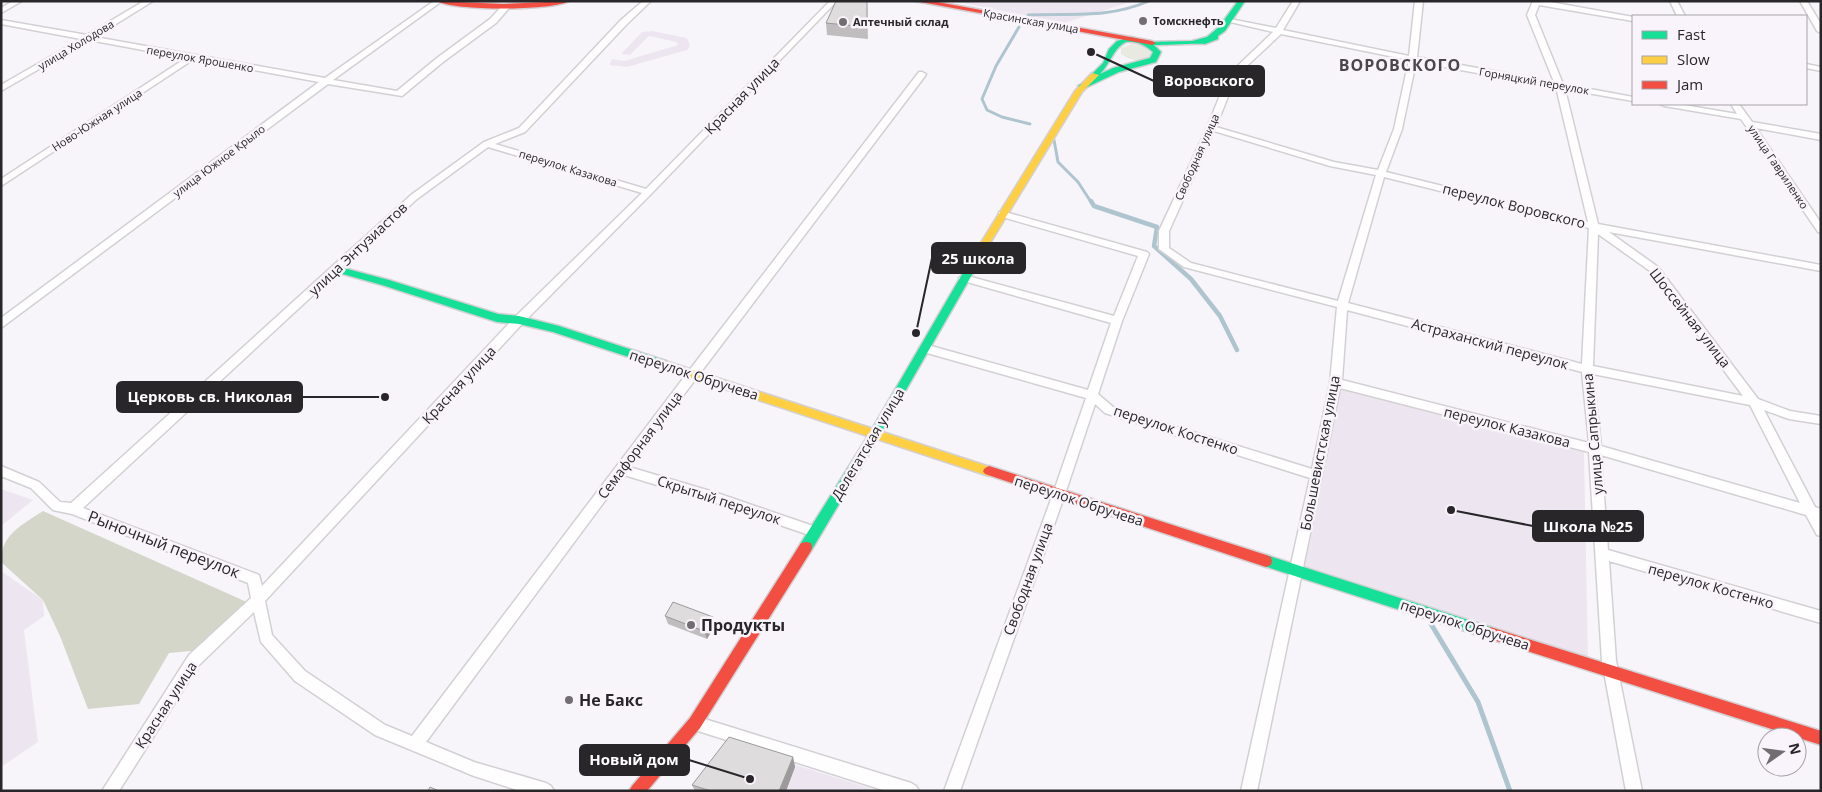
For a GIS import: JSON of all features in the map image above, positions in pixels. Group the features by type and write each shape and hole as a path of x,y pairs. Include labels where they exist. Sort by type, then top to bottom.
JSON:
{"main road":[{"path":"439,1 472,7 505,8 566,1"},
{"name":"Красинская улица","path":"918,1 1138,41"},
{"path":"1082,86 1116,70 1168,55 1215,37 1230,21 1242,1"},
{"path":"1085,31 1103,39 1117,57 1126,61 1146,62 1156,57 1157,52 1148,44 1138,41"},
{"path":"1112,51 1114,46 1121,42 1138,41 1181,44 1215,37"},
{"name":"Делегатская улица","path":"637,791 694,723 816,532 1002,214 1082,86 1106,64 1112,51"},
{"name":"переулок Обручева","path":"336,269 385,282 497,318 519,320 555,329 1296,571 1821,738"}],"street":[{"path":"1,11 19,1"},
{"name":"улица Холодова","path":"1,89 150,1"},
{"name":"улица Южное Крыло","path":"1,324 326,81 439,1"},
{"name":"улица Энтузиастов","path":"73,509 414,197 487,144 522,130 624,22 648,1"},
{"name":"Красная улица","path":"110,791 194,660 258,600 519,320 648,192 834,1"},
{"name":"Свободная улица","path":"1164,249 1164,231 1211,128 1232,75 1278,32 1297,1"},
{"name":"Большевистская улица","path":"1249,791 1336,383 1342,305 1381,173 1398,128 1413,59 1419,1"},
{"path":"1594,226 1560,86 1531,15 1537,1 1632,19"},
{"path":"1673,1 1680,15"},
{"path":"1803,1 1821,31"},
{"name":"переулок Ярошенко","path":"1,22 399,94 440,60 493,21 505,8"},
{"name":"Горняцкий переулок","path":"1230,21 1413,59 1632,98"},
{"name":"Ново-Южная улица","path":"1,183 192,57"},
{"path":"1807,66 1821,69"},
{"name":"Семафорная улица","path":"414,745 692,375 922,74"},
{"path":"1669,105 1821,137"},
{"name":"улица Гавриленко","path":"1736,105 1821,230"},
{"name":"переулок Воровского","path":"1211,128 1333,164 1381,173 1594,226 1821,268"},
{"name":"переулок Казакова","path":"487,144 648,192"},
{"name":"Свободная улица","path":"952,791 1059,494 1117,321 1144,254 1002,214"},
{"name":"улица Сапрыкина","path":"1594,226 1587,369 1595,449 1611,672 1634,791"},
{"name":"Шоссейная улица","path":"1594,226 1654,269 1754,402 1816,513 1821,531"},
{"name":"Астраханский переулок","path":"1164,249 1188,264 1587,369 1754,402 1789,415 1821,420"},
{"path":"964,278 1117,321"},
{"name":"переулок Костенко","path":"924,348 1093,396 1109,410 1316,474"},
{"name":"переулок Казакова","path":"1336,383 1595,449 1816,513"},
{"name":"Скрытый переулок","path":"622,470 717,498 816,532"},
{"name":"Рыночный переулок","path":"1,472 35,485 57,506 73,509 254,580 266,638 300,676 380,730 474,769 546,791"},
{"name":"переулок Костенко","path":"1602,554 1821,617"},
{"path":"694,723 911,791"}],"shaded area":[{"path":"953,1 1134,1 1064,23"},
{"path":"652,31 687,38 690,46 687,50 627,67 609,65 612,59 624,61 678,45 676,42 649,36 630,55 621,54 642,32"},
{"path":"1132,44 1143,46 1149,50 1151,55 1144,59 1136,60 1121,54 1121,48"},
{"path":"1341,388 1584,452 1588,658 1304,568"},
{"path":"1,489 33,500 1,526"},
{"path":"43,511 249,603 201,650 169,653 139,704 88,709 60,636 43,600 1,562 2,552 9,537 20,526"},
{"path":"1,571 43,600 44,616 24,630 38,742 1,767"},
{"path":"732,745 879,791 697,791"}],"building":[{"path":"836,1 867,1 867,27 826,23"},
{"path":"673,602 713,617 704,631 665,616"},
{"path":"729,737 793,757 779,791 711,791 692,785"},
{"path":"430,787 439,791 428,791"}],"waterway":[{"path":"1028,15 1104,13 1134,7 1149,1"},
{"path":"1019,27 996,66 982,99 987,110 1002,117 1030,124"},
{"path":"1054,140 1058,162 1078,182 1091,202"},
{"path":"1091,201 1094,206 1157,227 1154,246 1191,279 1220,316 1237,350"},
{"path":"1431,624 1478,702 1510,791"}],"traffic: fast":[{"path":"1205,42 1222,29 1242,1"},
{"path":"1152,43 1192,43 1215,37"},
{"path":"1082,86 1116,70 1153,60 1157,52 1143,42 1125,40 1112,49 1108,60 1095,75"},
{"path":"806,547 875,434 976,259"},
{"path":"336,269 385,282 497,318 519,320 555,329 662,364"},
{"path":"1266,561 1490,633"}],"traffic: slow":[{"path":"976,259 1079,91 1095,75"},
{"path":"662,364 989,471"}],"traffic: jam":[{"path":"440,1 503,6 566,1"},
{"path":"918,1 1152,43"},
{"path":"989,471 1266,561"},
{"path":"637,791 695,723 806,547"},
{"path":"1490,633 1821,738"}],"place":[{"name":"Томскнефть","path":"1143,21"},
{"name":"Аптечный склад","path":"843,22"},
{"name":"Воровского","path":"1091,52"},
{"name":"25 школа","path":"916,333"},
{"name":"Церковь св. Николая","path":"385,397"},
{"name":"Школа №25","path":"1451,510"},
{"name":"Продукты","path":"691,625"},
{"name":"Не Бакс","path":"569,700"},
{"name":"Новый дом","path":"750,779"}],"district":[{"name":"ВОРОВСКОГО","path":"1400,65"}]}
